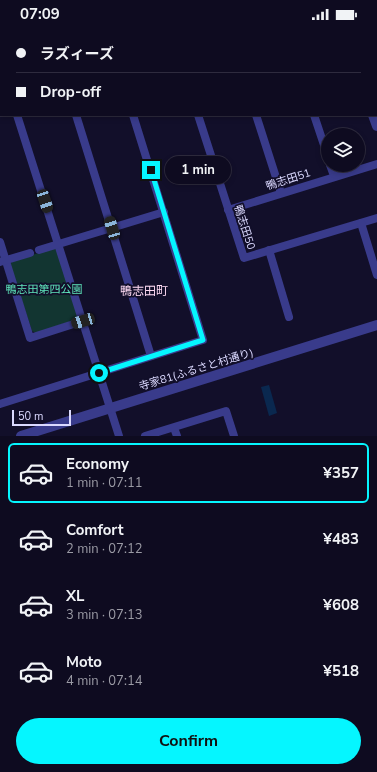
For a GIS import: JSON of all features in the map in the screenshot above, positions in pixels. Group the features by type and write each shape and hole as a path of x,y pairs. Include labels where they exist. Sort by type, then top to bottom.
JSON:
{"street":[{"path":"17,116 119,436"},
{"path":"76,116 151,356"},
{"path":"0,404 203,340 133,116"},
{"name":"鴨志田50","path":"198,116 244,258 377,218"},
{"path":"256,116 281,193"},
{"path":"314,116 321,136"},
{"path":"373,116 377,126"},
{"name":"鴨志田51","path":"228,210 334,176 377,164"},
{"path":"333,172 334,176"},
{"path":"39,250 164,212"},
{"path":"361,223 377,275"},
{"path":"0,242 3,261 30,338 83,321"},
{"path":"269,250 289,317"},
{"path":"3,261 30,253"},
{"name":"寺家81(ふるさと村通り)","path":"21,436 377,325"},
{"path":"145,436 226,411 234,436"},
{"path":"174,428 177,436"}],"green space":[{"name":"鴨志田第四公園","path":"54,248 57,250 77,313 77,319 36,333 32,331 10,264 13,261"}],"water":[{"path":"269,385 277,413 269,416 261,387"}],"district":[{"name":"鴨志田町","path":"144,291"}],"route":[{"path":"99,373 203,340 151,170"}]}
